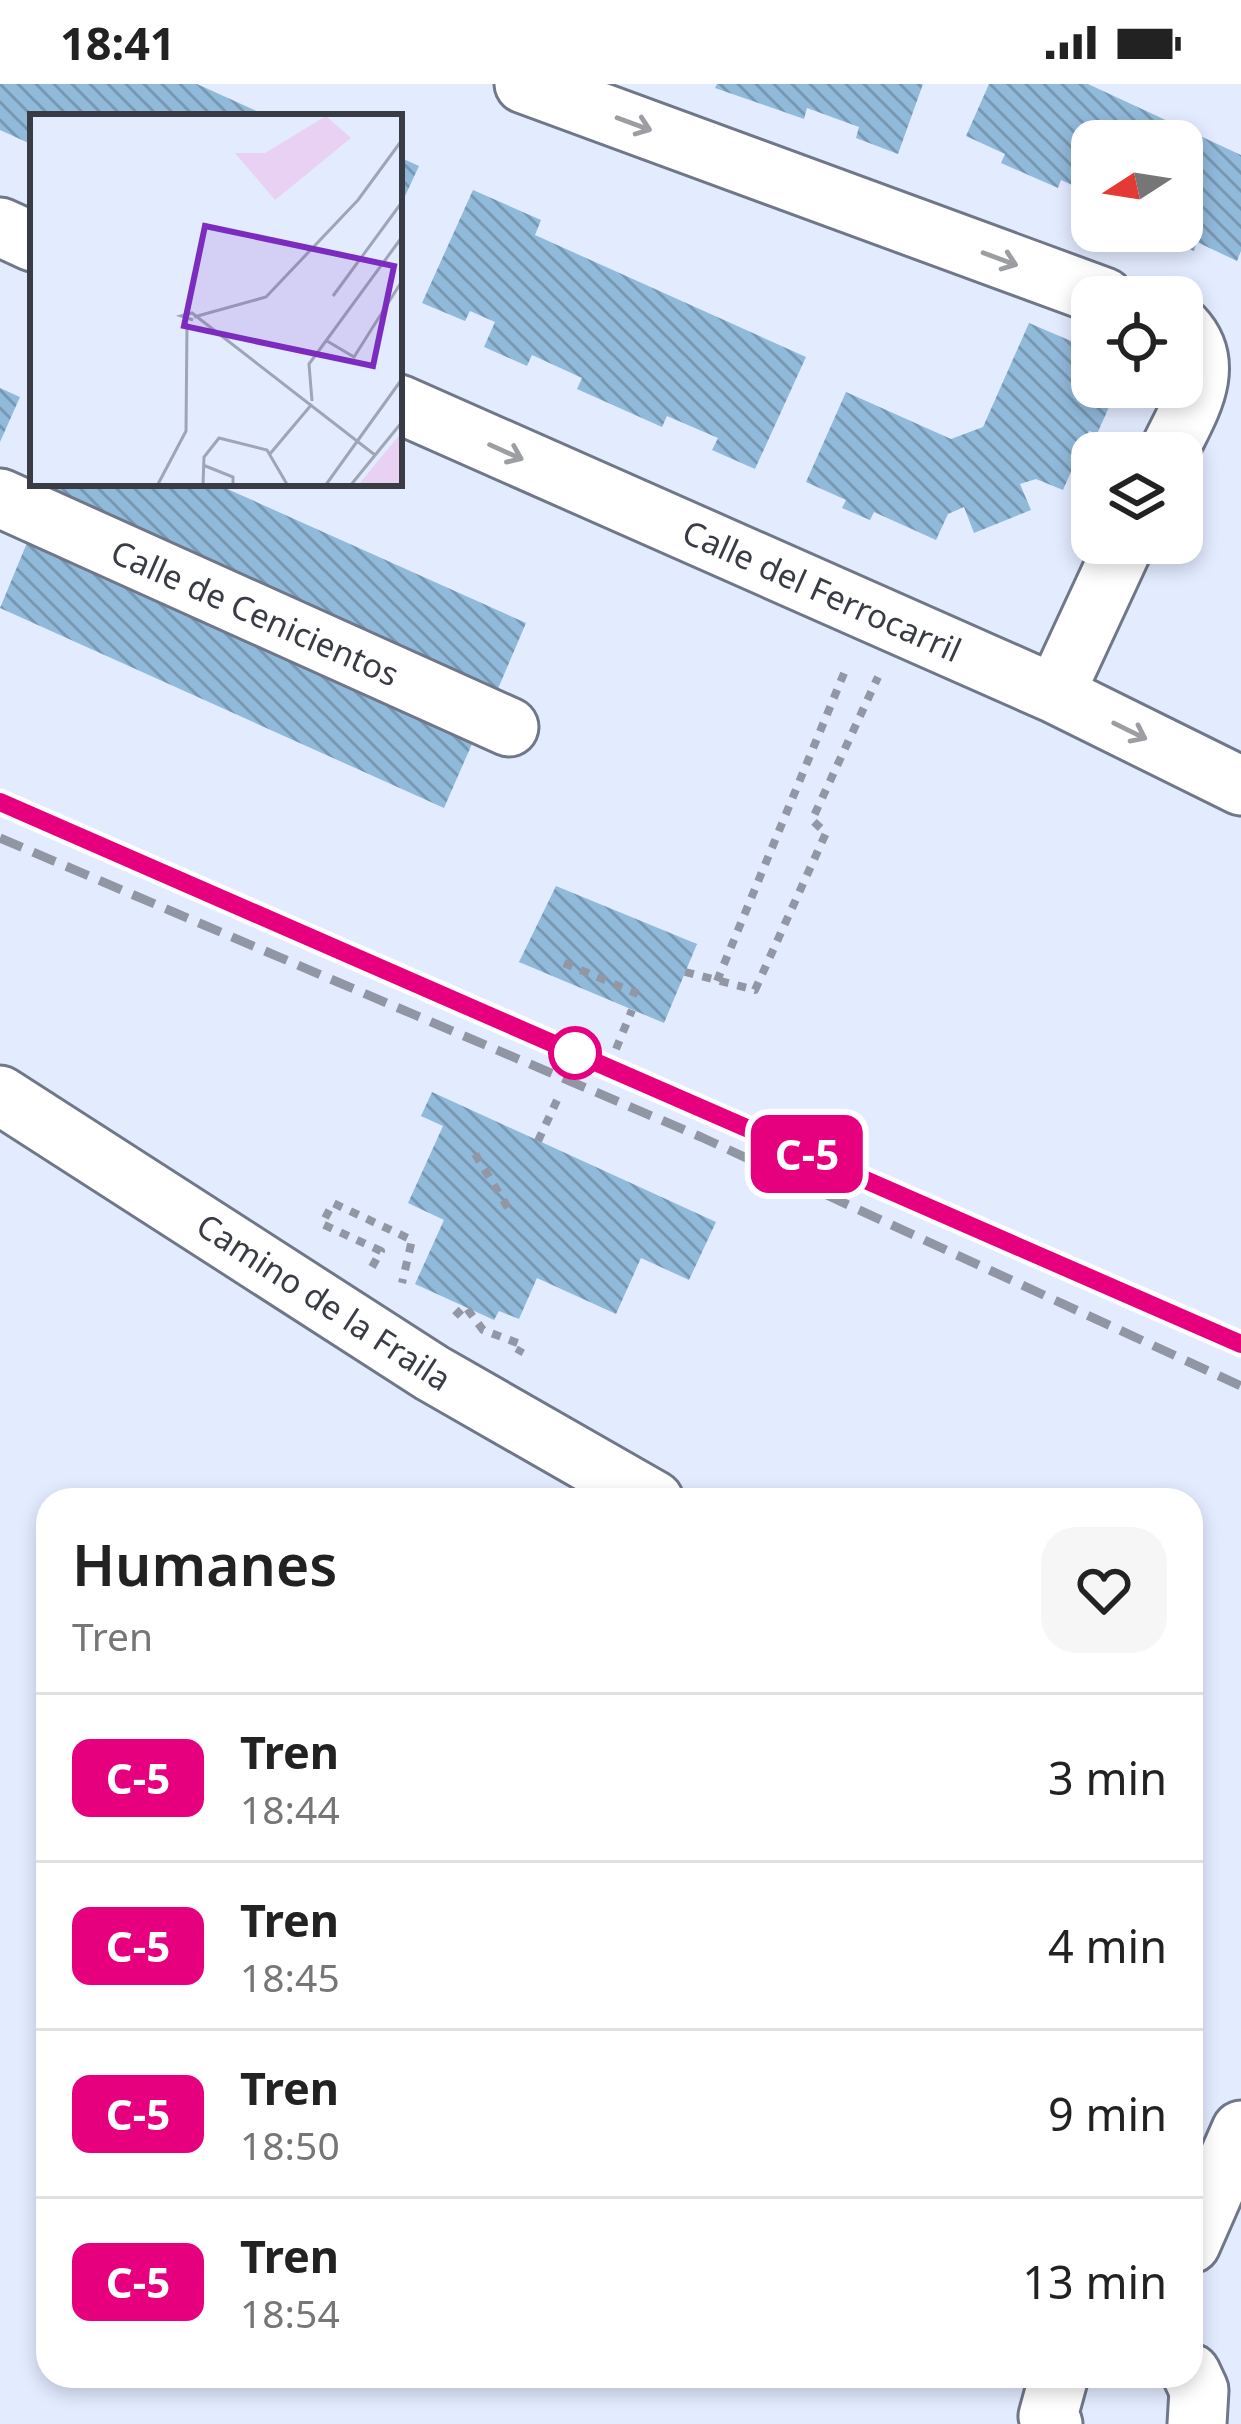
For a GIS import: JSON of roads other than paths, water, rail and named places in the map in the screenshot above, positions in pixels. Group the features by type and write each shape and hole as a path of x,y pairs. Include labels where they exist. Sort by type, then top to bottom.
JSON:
{"street":[{"path":"524,84 1071,285"},
{"path":"0,227 30,241"},
{"name":"Calle del Ferrocarril","path":"402,405 1055,694 1241,786"},
{"name":"Calle de Cenicientos","path":"0,498 509,727"},
{"path":"1055,694 1116,564"},
{"name":"Camino de la Fraila","path":"0,1095 432,1373 632,1488"},
{"path":"1203,2216 1241,2129"},
{"path":"1053,2424 1048,2416 1056,2388"}],"railway":[{"path":"0,802 1241,1344"},
{"path":"0,838 701,1137 1241,1386"}],"train":[{"name":"C-5","path":"0,802 1241,1344"}]}
